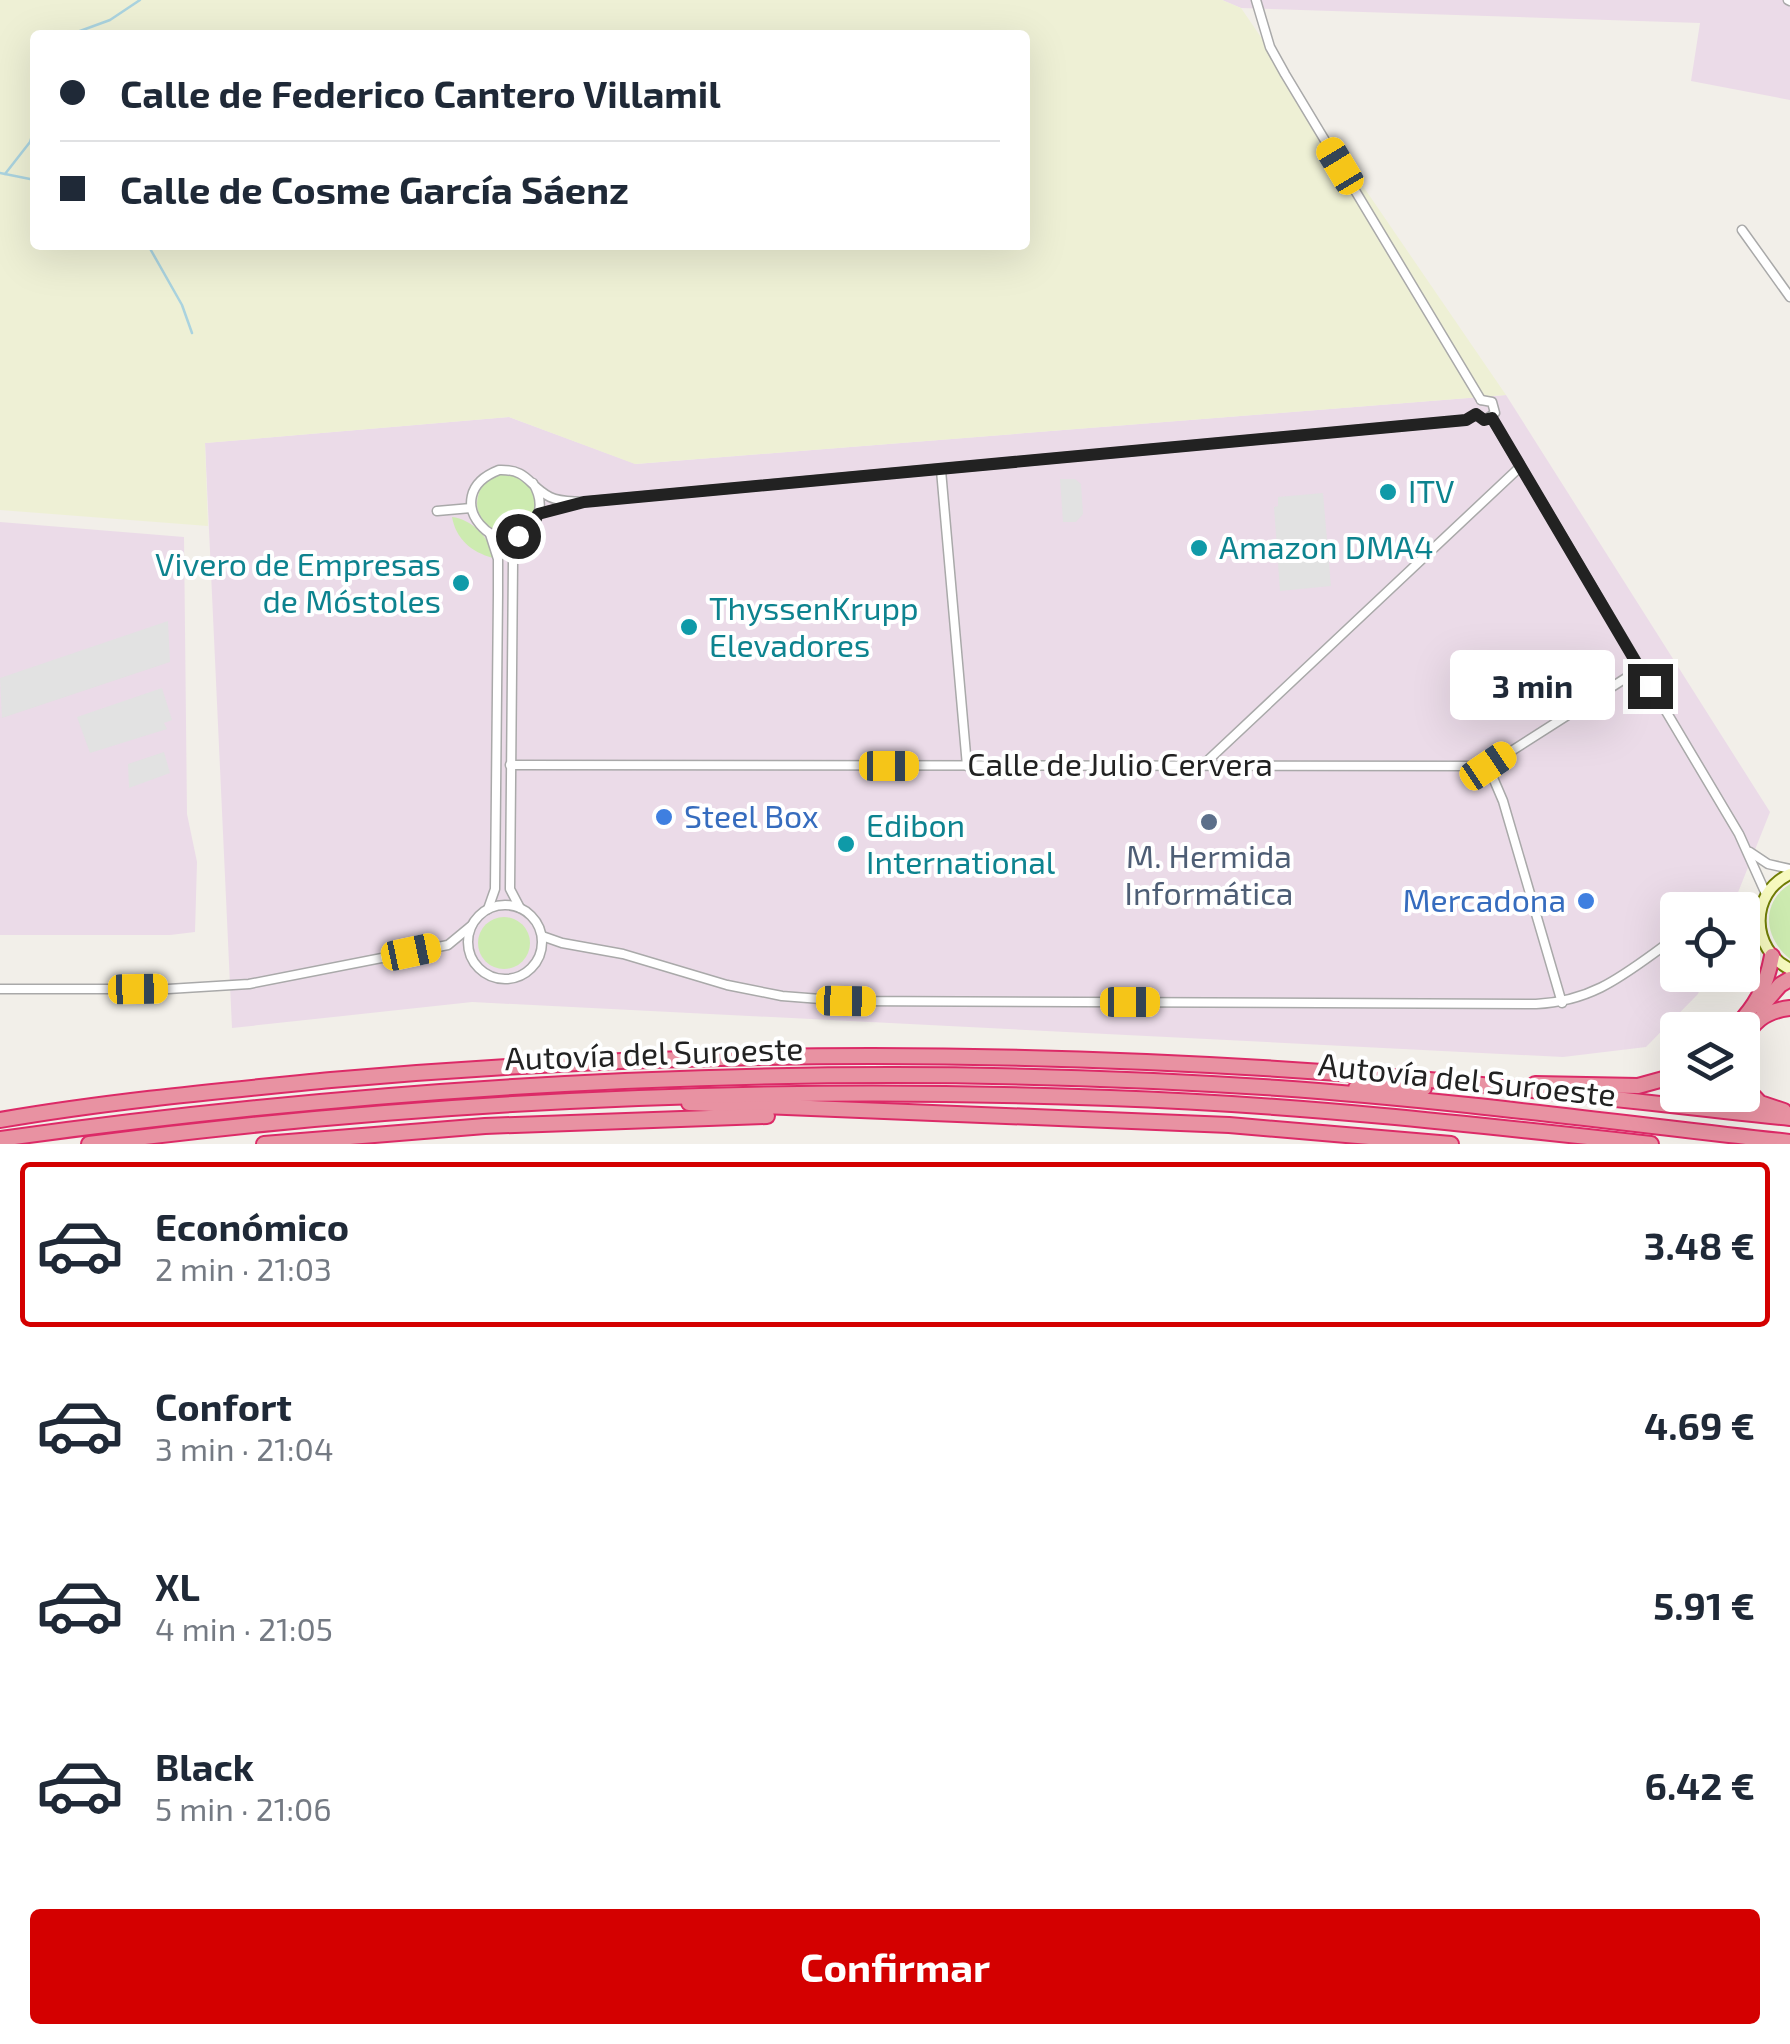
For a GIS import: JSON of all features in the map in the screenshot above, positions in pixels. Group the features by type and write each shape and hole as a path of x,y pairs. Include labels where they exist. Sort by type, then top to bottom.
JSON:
{"highway":[{"path":"1748,1012 1767,982 1772,956"},
{"path":"1758,1012 1790,979"},
{"path":"1760,1018 1790,1008"},
{"path":"0,1119 154,1098 430,1071 753,1056 1138,1061 1410,1078 1790,1115"},
{"name":"Autovía del Suroeste","path":"0,1139 239,1108 600,1080 980,1076 1279,1088 1790,1142"},
{"path":"1410,1078 1603,1087 1638,1086 1660,1080"},
{"path":"1279,1088 1490,1088"},
{"name":"Autovía del Suroeste","path":"88,1144 468,1106 693,1094 858,1092 1112,1098 1401,1116 1651,1144"},
{"path":"468,1106 498,1110 680,1103 1229,1125 1451,1144"},
{"path":"1760,1103 1790,1115"},
{"path":"264,1144 485,1126 903,1112"}],"street":[{"path":"1256,0 1270,48 1481,400 1493,404 1492,418"},
{"path":"1742,230 1790,297"},
{"path":"1476,414 1481,400"},
{"path":"1476,414 1484,420 1492,418"},
{"path":"534,483 538,514 534,523 518,536 490,534 474,518 472,508 478,483 499,470 512,470 534,483 546,496 556,500 584,502 1466,420 1476,414"},
{"path":"1492,418 1750,852 1764,899 1761,938 1772,956 1790,969"},
{"path":"1204,765 1520,467"},
{"path":"941,470 967,766"},
{"path":"538,514 584,502"},
{"path":"437,511 472,508"},
{"path":"0,989 168,989 249,984 448,945 471,926 488,909 494,888 498,559 490,534"},
{"path":"518,536 513,562 510,889 520,908 538,924 542,936 539,958"},
{"path":"1562,1003 1503,801 1488,766 1640,669"},
{"name":"Calle de Julio Cervera","path":"510,765 1488,766"},
{"path":"1750,852 1768,864 1790,871 1760,903"},
{"path":"488,909 504,905 520,908"},
{"path":"471,926 468,949 480,970 500,979 523,975 539,958 562,944"},
{"path":"542,936 562,944 622,954 726,985 782,996 846,1001 1562,1003 1611,985 1660,949"},
{"path":"448,945 456,951 468,949"}],"shaded area":[{"path":"1222,0 1790,0 1790,100 1691,81 1700,23 1241,8"},
{"path":"1506,395 1770,812 1738,892 1660,892 1660,992 1698,994 1680,1012 1660,1012 1660,1033 1646,1047 1563,1057 472,1002 232,1028 205,443 509,417 636,464"},
{"path":"1060,479 1075,479 1081,484 1083,514 1076,522 1063,522"},
{"path":"1323,493 1331,586 1280,591 1274,507 1278,506 1278,497"},
{"path":"0,522 184,537 187,814 197,862 195,932 0,935"},
{"path":"168,621 170,662 2,718 0,678"},
{"path":"162,688 172,720 164,723 167,729 90,753 77,717"},
{"path":"164,752 170,773 129,788 128,764"}],"green space":[{"path":"0,0 1222,0 1241,8 1506,395 635,464 509,417 205,443 208,526 0,510"},
{"path":"506,474 527,482 535,503 527,524 506,532 485,524 477,503 485,482"},
{"path":"452,517 479,531 493,558 466,544"},
{"path":"1790,884 1790,959 1775,941 1769,921 1774,901"},
{"path":"504,917 522,925 530,943 522,961 504,969 486,961 478,943 486,925"}],"waterway":[{"path":"83,30 110,20 140,0"},
{"path":"5,174 30,142"},
{"path":"0,173 30,179"},
{"path":"151,250 182,305 192,333"}],"place":[{"name":"ITV","path":"1388,492"},
{"name":"Amazon DMA4","path":"1199,548"},
{"name":"Vivero de Empresas de Móstoles","path":"461,583"},
{"name":"ThyssenKrupp Elevadores","path":"689,627"},
{"name":"Steel Box","path":"664,817"},
{"name":"M. Hermida Informática","path":"1209,822"},
{"name":"Edibon International","path":"846,844"},
{"name":"Mercadona","path":"1586,901"}],"route":[{"path":"518,536 534,523 538,514 584,502 1466,420 1476,414 1484,420 1492,418 1650,686"}]}
